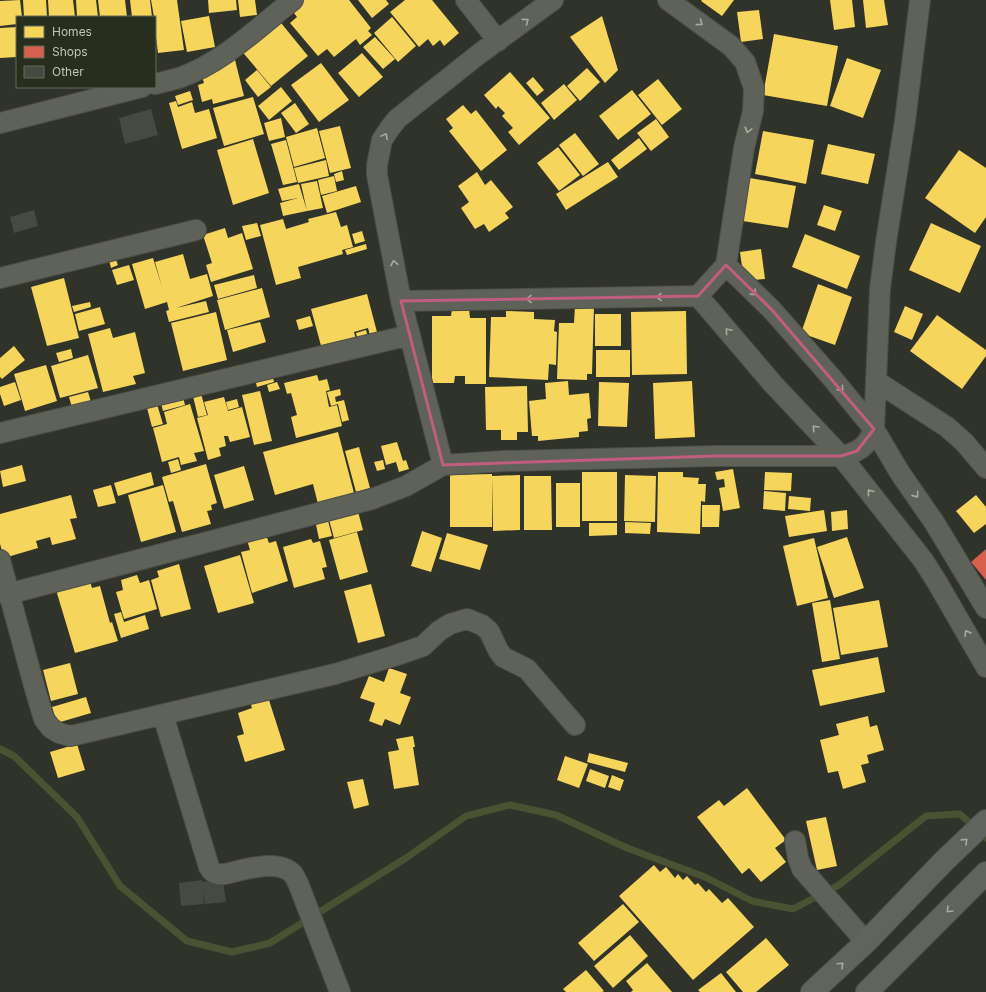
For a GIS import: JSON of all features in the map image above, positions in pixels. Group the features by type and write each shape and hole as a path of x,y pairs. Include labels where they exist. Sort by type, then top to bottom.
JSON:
{"highway":[{"path":"812,992 866,942 944,861 986,821"},
{"path":"867,992 981,877"}],"street":[{"path":"466,0 498,41"},
{"path":"443,466 401,301 377,175 377,165 382,140 397,119 451,75 553,0"},
{"path":"401,301 698,296 726,266 744,148 753,111 754,88 745,62 732,46 668,0"},
{"path":"4,593 372,499 389,494 443,466 504,461 716,456 841,456 857,451 867,442 874,429 880,289 905,121 920,0"},
{"path":"156,84 178,78 214,61 252,34 286,2"},
{"path":"0,123 138,88"},
{"path":"0,278 196,230"},
{"path":"726,266 772,310 832,378 874,429 900,473 934,522 986,608"},
{"path":"698,296 773,384 841,456 923,560 986,667"},
{"path":"0,433 410,336"},
{"path":"876,381 947,427 964,442 986,468"},
{"path":"0,560 4,593 44,719 51,728 59,733 70,736 335,674 423,646 439,631 450,624 467,619 482,625 489,631 503,657 527,669 575,725"},
{"path":"163,715 211,871 218,874 225,874 266,866 286,870 293,874 340,992"},
{"path":"794,841 802,869 866,942"}],"highlighted area":[{"path":"726,265 772,310 874,429 857,451 841,456 716,456 443,465 401,301 698,296"}],"building: Homes":[{"path":"20,0 22,16 16,16 16,24 0,26 0,1"},
{"path":"23,0 46,0 47,16 24,16"},
{"path":"48,0 73,0 75,16 49,16"},
{"path":"76,0 96,0 98,16 77,16"},
{"path":"98,0 125,0 127,16 100,16"},
{"path":"130,0 150,0 152,16 132,16"},
{"path":"151,0 177,0 184,50 158,53 156,16 154,16"},
{"path":"208,0 236,0 237,10 209,13"},
{"path":"238,0 255,0 257,15 240,17"},
{"path":"301,0 349,0 371,28 368,31 372,35 360,45 356,39 334,57 327,49 318,56 290,23 297,17 291,9"},
{"path":"358,0 386,0 389,4 372,18"},
{"path":"405,0 432,0 459,33 444,46 440,40 433,46 428,39 419,47 390,12"},
{"path":"734,0 722,16 701,1"},
{"path":"830,0 852,0 855,27 834,30"},
{"path":"863,0 884,0 888,25 866,28"},
{"path":"759,10 763,39 741,42 737,12"},
{"path":"209,16 215,47 187,52 181,21"},
{"path":"602,16 618,70 605,83 570,37"},
{"path":"392,17 416,46 398,62 374,33"},
{"path":"277,18 308,56 271,86 240,49"},
{"path":"16,27 16,57 0,58 0,28"},
{"path":"774,34 838,46 827,106 763,95"},
{"path":"375,37 395,59 383,69 363,47"},
{"path":"362,53 383,77 359,97 338,73"},
{"path":"847,58 881,70 863,118 830,106"},
{"path":"235,60 244,96 213,104 212,99 202,102 198,85 204,83 201,73 216,65"},
{"path":"321,63 349,100 319,122 291,85"},
{"path":"587,68 600,82 580,101 567,86"},
{"path":"257,70 271,87 258,97 245,80"},
{"path":"510,72 550,118 519,145 508,132 513,128 502,116 505,113 498,106 496,109 484,95"},
{"path":"533,77 544,90 537,96 526,83"},
{"path":"658,79 682,109 662,125 638,95"},
{"path":"564,84 577,100 554,120 541,103"},
{"path":"281,87 292,101 269,120 258,106"},
{"path":"632,90 651,114 618,140 599,116"},
{"path":"190,91 193,100 178,105 175,96"},
{"path":"253,97 264,134 224,146 213,108"},
{"path":"176,101 178,107 192,102 195,113 209,109 217,138 182,149 169,103"},
{"path":"295,103 309,124 296,133 281,113"},
{"path":"463,105 471,114 476,110 507,150 481,171 449,131 453,128 446,119"},
{"path":"281,118 285,137 269,141 264,123"},
{"path":"656,119 669,137 651,151 637,133"},
{"path":"340,126 351,168 330,173 319,131"},
{"path":"317,128 325,158 294,167 286,137"},
{"path":"763,131 814,140 806,184 755,174"},
{"path":"575,133 599,164 583,176 559,145"},
{"path":"639,138 647,149 619,170 611,160"},
{"path":"253,139 269,193 233,205 217,150"},
{"path":"286,140 297,182 283,185 271,144"},
{"path":"828,144 875,154 868,184 821,174"},
{"path":"558,147 580,175 559,191 537,163"},
{"path":"959,150 986,168 986,217 975,233 925,198"},
{"path":"326,160 329,176 298,183 294,168"},
{"path":"608,162 618,177 566,210 556,194"},
{"path":"342,171 344,180 336,182 334,174"},
{"path":"477,172 485,185 491,180 513,207 505,213 509,218 489,232 484,224 475,229 461,208 469,202 458,186"},
{"path":"334,176 337,191 321,195 318,180"},
{"path":"744,177 796,186 788,228 736,220"},
{"path":"317,181 323,208 307,211 301,184"},
{"path":"299,184 307,211 283,216 280,203 298,198 282,201 278,189"},
{"path":"356,186 361,202 327,213 322,196"},
{"path":"824,205 842,211 835,231 817,225"},
{"path":"336,212 341,227 347,225 353,247 342,250 343,254 298,267 301,278 276,285 260,225 283,219 286,229 309,222 308,219"},
{"path":"257,223 261,236 246,240 242,226"},
{"path":"931,223 981,246 960,293 909,270"},
{"path":"225,228 228,238 242,233 253,269 211,282 206,265 212,263 203,235"},
{"path":"362,231 365,241 355,244 352,234"},
{"path":"805,234 860,256 847,289 792,267"},
{"path":"366,244 367,249 347,255 345,250"},
{"path":"761,249 765,279 744,281 740,252"},
{"path":"183,254 190,279 207,274 213,296 176,308 206,301 209,312 169,322 166,311 169,310 167,302 145,309 132,264 153,258 162,287 155,262"},
{"path":"114,255 118,265 111,268 108,256"},
{"path":"129,265 134,280 117,285 112,270"},
{"path":"254,275 257,288 218,299 214,285"},
{"path":"64,278 79,338 47,346 31,287"},
{"path":"818,284 852,297 835,345 801,333"},
{"path":"262,288 270,317 225,330 217,300"},
{"path":"367,294 378,336 371,339 368,328 354,332 357,344 323,353 311,309"},
{"path":"90,302 91,307 74,312 72,306"},
{"path":"575,306 594,306 592,374 587,374 587,380 557,379 559,323 574,323"},
{"path":"905,306 923,314 912,340 894,332"},
{"path":"100,307 105,324 79,331 75,314"},
{"path":"452,309 469,309 470,318 486,318 486,384 465,384 465,376 455,376 454,383 432,383 432,316 451,316"},
{"path":"506,311 534,312 534,319 555,320 554,331 557,332 556,365 549,364 548,380 489,377 491,317 506,317"},
{"path":"686,311 687,374 632,375 631,312"},
{"path":"216,312 227,360 183,371 171,323"},
{"path":"595,314 621,314 621,346 595,346"},
{"path":"937,315 986,350 986,356 962,389 910,351"},
{"path":"310,316 313,326 299,330 296,320"},
{"path":"260,322 266,342 233,352 227,330"},
{"path":"110,328 113,338 135,332 145,373 133,376 136,384 103,392 88,334"},
{"path":"366,330 370,344 359,346 356,333"},
{"path":"14,346 25,360 2,379 0,377 0,358"},
{"path":"71,349 73,358 59,362 56,353"},
{"path":"596,350 630,350 630,377 596,377"},
{"path":"88,355 98,388 60,398 51,366"},
{"path":"46,365 57,401 25,411 14,374"},
{"path":"272,374 274,382 257,387 255,379"},
{"path":"317,375 319,381 327,379 330,390 326,391 329,407 337,405 342,426 296,438 291,417 297,415 291,393 287,394 284,383"},
{"path":"568,381 569,395 589,393 591,418 587,419 588,431 579,432 579,437 538,441 538,436 532,436 529,401 546,399 545,383"},
{"path":"692,381 695,437 655,439 653,383"},
{"path":"15,382 21,400 4,406 0,394 0,387"},
{"path":"277,382 280,389 269,392 267,385"},
{"path":"599,382 629,383 627,427 598,426"},
{"path":"527,386 528,432 517,432 517,440 501,440 501,430 486,430 485,387"},
{"path":"340,389 341,395 335,397 336,402 344,400 349,420 342,422 338,404 331,406 327,392"},
{"path":"200,390 207,415 198,417 192,392"},
{"path":"260,391 272,441 254,445 242,395"},
{"path":"88,392 92,405 73,411 69,397"},
{"path":"182,393 185,405 163,411 160,400"},
{"path":"224,397 228,411 242,407 250,437 230,442 228,436 224,436 226,446 219,448 221,456 208,460 197,418 208,415 204,402"},
{"path":"237,399 239,407 228,410 226,402"},
{"path":"156,401 163,424 152,427 146,404"},
{"path":"190,404 204,451 194,453 197,461 181,465 179,457 162,462 153,428 167,424 164,412"},
{"path":"338,432 354,493 318,504 313,484 275,495 263,452"},
{"path":"397,442 403,461 406,460 409,469 399,472 396,462 386,465 381,446"},
{"path":"359,447 370,488 356,492 345,451"},
{"path":"178,459 181,470 171,473 168,462"},
{"path":"383,460 385,469 377,471 374,462"},
{"path":"206,464 217,503 211,505 212,510 207,511 211,524 182,532 173,501 169,502 162,477"},
{"path":"22,465 26,481 3,487 0,471"},
{"path":"244,466 254,500 224,509 214,475"},
{"path":"733,469 740,508 723,511 719,488 725,487 724,479 717,480 715,472"},
{"path":"151,472 154,485 118,496 114,483"},
{"path":"582,472 617,472 617,521 582,521"},
{"path":"658,472 683,472 683,477 699,478 698,484 706,484 705,502 701,501 700,534 657,532"},
{"path":"765,472 792,473 791,491 764,490"},
{"path":"492,474 492,527 450,527 450,475"},
{"path":"520,475 520,530 493,531 492,476"},
{"path":"625,475 656,476 655,522 624,521"},
{"path":"524,476 551,476 552,530 524,530"},
{"path":"556,483 580,483 580,527 556,527"},
{"path":"111,485 116,503 98,507 93,490"},
{"path":"163,485 176,532 141,542 128,495"},
{"path":"764,491 786,493 785,511 763,509"},
{"path":"71,495 77,518 70,519 76,539 52,545 50,537 36,541 38,548 4,558 0,544 0,514"},
{"path":"976,495 986,507 986,524 974,533 956,511"},
{"path":"789,496 811,498 810,511 788,509"},
{"path":"702,505 720,505 719,527 702,527"},
{"path":"357,508 363,530 334,538 328,516"},
{"path":"824,510 827,531 789,537 785,516"},
{"path":"847,510 848,529 832,531 831,512"},
{"path":"327,517 332,536 319,539 315,520"},
{"path":"625,522 651,523 650,534 625,533"},
{"path":"589,523 617,523 617,535 589,536"},
{"path":"422,531 442,538 431,572 411,566"},
{"path":"357,532 368,572 340,580 329,540"},
{"path":"447,533 488,545 480,570 439,559"},
{"path":"266,535 269,543 276,541 288,581 252,593 241,552 250,550 247,540"},
{"path":"847,537 864,588 834,598 817,547"},
{"path":"814,538 828,598 797,606 783,546"},
{"path":"311,539 313,543 320,541 327,567 322,568 325,579 294,588 283,547"},
{"path":"240,555 254,603 218,613 204,566"},
{"path":"179,564 191,609 161,617 151,580 159,577 157,571"},
{"path":"137,575 140,583 149,580 157,609 124,619 116,592 123,590 121,580"},
{"path":"89,578 92,588 100,586 110,623 112,622 118,641 75,653 56,590"},
{"path":"371,584 385,636 358,643 344,591"},
{"path":"830,600 840,659 822,662 812,603"},
{"path":"879,600 888,647 841,655 833,608"},
{"path":"121,612 124,622 145,615 149,629 121,638 114,614"},
{"path":"878,657 885,692 820,706 812,670"},
{"path":"70,663 78,694 51,701 43,670"},
{"path":"389,668 407,674 400,693 411,697 400,725 385,719 382,726 369,721 375,703 360,698 369,676 384,682"},
{"path":"86,697 91,713 57,723 52,707"},
{"path":"268,697 285,750 245,762 237,736 244,734 238,713 252,708 250,702"},
{"path":"868,716 870,727 877,725 884,750 867,755 869,763 861,765 866,782 843,789 838,771 828,773 820,740 839,735 836,724"},
{"path":"413,736 415,747 413,747 419,785 394,789 388,752 399,750 396,739"},
{"path":"77,744 85,770 58,778 50,752"},
{"path":"589,753 628,763 625,772 587,762"},
{"path":"565,756 588,764 579,788 557,780"},
{"path":"590,769 609,776 605,788 586,781"},
{"path":"612,775 624,780 620,791 608,787"},
{"path":"363,779 369,805 354,809 347,782"},
{"path":"747,788 786,840 775,848 786,862 761,882 749,868 742,874 697,817 719,800 724,806"},
{"path":"826,817 837,866 817,870 806,821"},
{"path":"654,865 660,872 666,867 675,878 678,874 683,880 687,876 695,885 698,883 706,892 709,889 722,903 728,898 754,927 693,980 619,896"},
{"path":"623,904 639,922 594,961 578,943"},
{"path":"630,935 648,956 613,988 594,966"},
{"path":"766,938 789,965 756,992 743,992 726,972"},
{"path":"647,963 672,992 631,992 633,990 626,981"},
{"path":"586,970 604,991 566,992 563,989"},
{"path":"721,973 736,992 700,992 698,990"}],"building: Shops":[{"path":"986,549 986,580 971,562"}],"building: Other":[{"path":"151,109 158,135 125,144 119,118"},
{"path":"34,210 38,226 14,233 10,217"},
{"path":"202,880 203,882 223,880 226,902 205,904 203,887 204,904 181,906 179,883"}],"waterway":[{"path":"0,749 14,756 77,817 120,886 187,941 232,952 270,943 406,858 466,816 510,805 556,815 627,848 705,877 752,901 793,909 839,885 926,816 960,814 986,838"}]}
